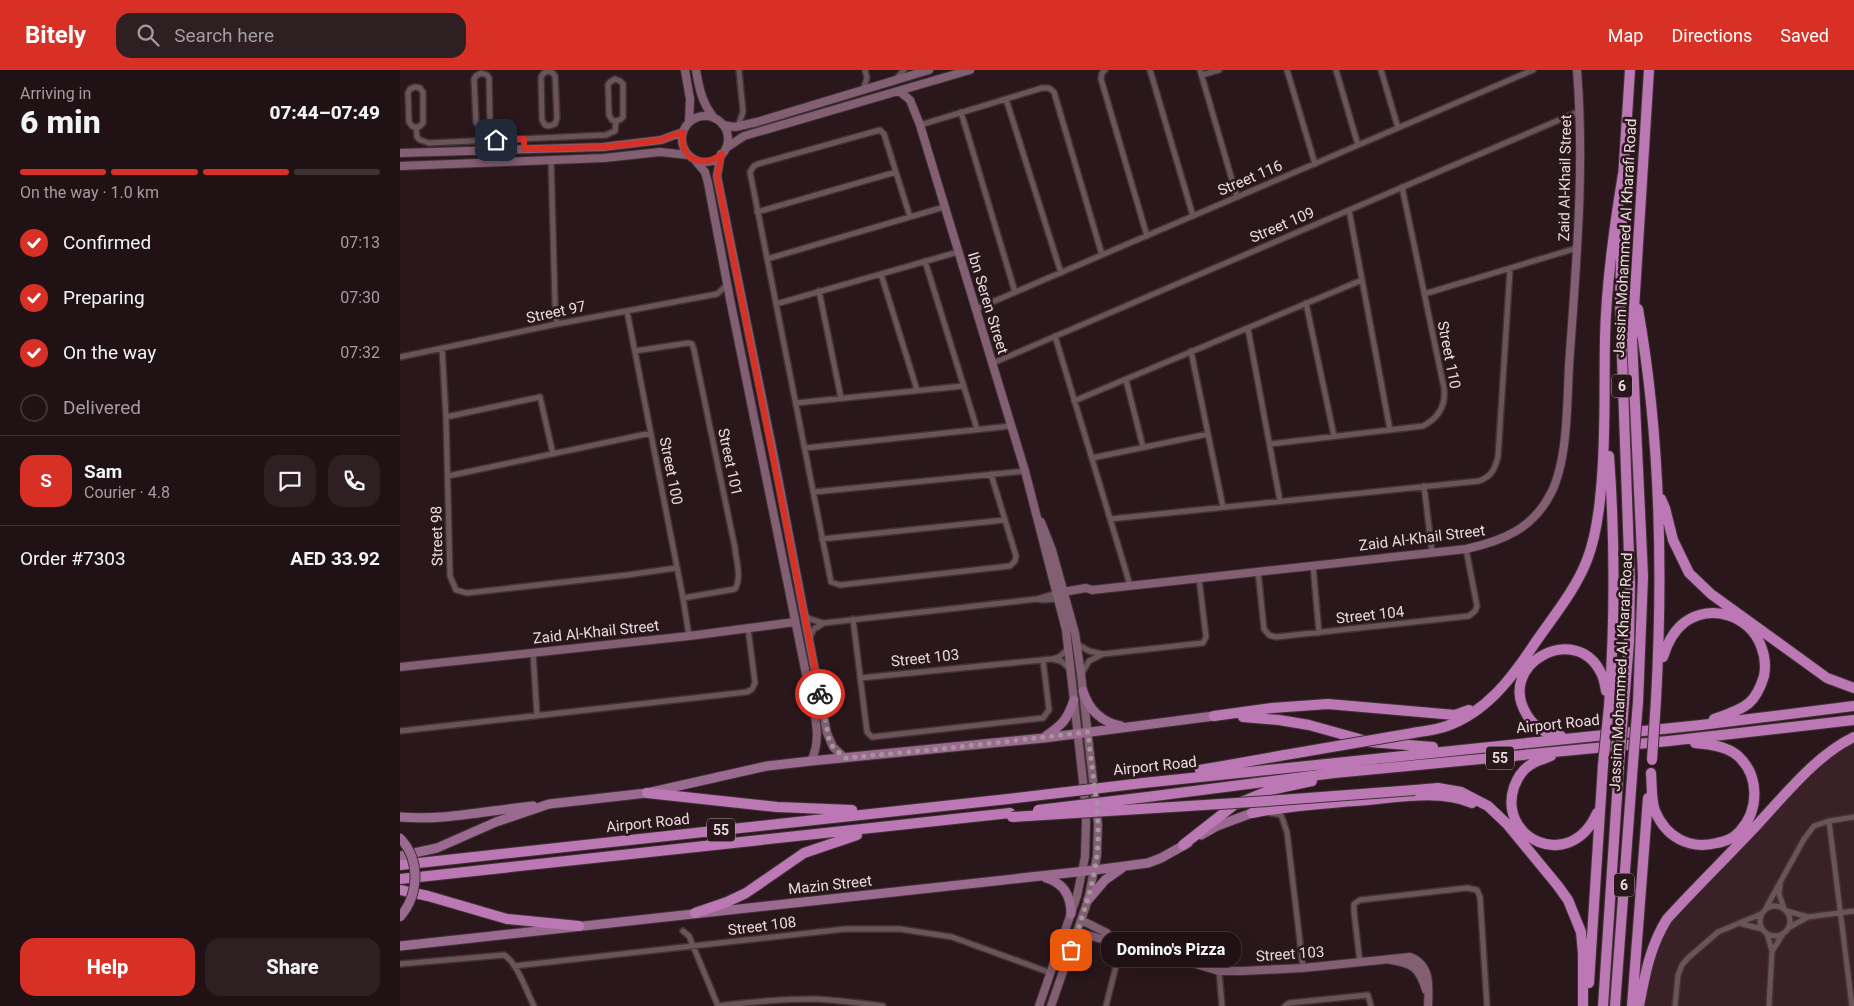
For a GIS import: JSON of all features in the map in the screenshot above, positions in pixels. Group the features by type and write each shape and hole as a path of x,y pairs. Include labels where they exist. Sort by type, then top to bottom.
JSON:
{"highway":[{"name":"Jassim Mohammed Al Kharafi Road","path":"1603,1006 1618,765 1629,642 1630,584 1620,301 1623,174 1630,70"},
{"name":"Jassim Mohammed Al Kharafi Road","path":"1614,1006 1638,702 1643,576 1632,340 1649,70"},
{"path":"1144,782 1444,727 1458,722 1481,708 1515,674 1576,583 1587,560 1596,530 1604,454 1605,338 1608,285 1623,174"},
{"path":"1632,1006 1660,642 1659,494 1645,346 1635,291"},
{"path":"1585,1006 1609,705 1614,596 1613,517 1605,393"},
{"path":"1659,494 1665,508 1673,540 1694,578 1711,594 1827,678 1854,688"},
{"path":"1658,673 1670,639 1684,624 1694,617 1722,613 1734,616 1752,630 1759,640 1765,662 1758,693 1739,710 1701,724"},
{"path":"1585,737 1548,733 1531,722 1520,700 1522,677 1527,669 1535,659 1552,651 1571,650 1582,654 1590,659 1602,674 1609,705"},
{"path":"1214,716 1272,708 1328,704 1455,715 1466,712 1498,692"},
{"name":"Airport Road","path":"400,865 903,811 1144,782 1585,737 1854,706"},
{"path":"1214,716 1293,722 1370,742 1465,749"},
{"name":"Airport Road","path":"400,879 887,826 994,815 1011,815 1334,773 1562,752 1854,720"},
{"path":"1639,1006 1649,955 1666,919 1795,784 1824,756 1842,742 1854,737"},
{"path":"1651,773 1654,808 1667,831 1677,838 1705,846 1729,840 1739,833 1746,824 1755,800 1755,788 1753,778 1738,755 1713,745 1669,741"},
{"path":"1562,752 1530,765 1517,779 1511,800 1512,810 1520,827 1528,836 1538,842 1554,845 1570,843 1579,838 1589,827 1600,807"},
{"path":"1183,845 1234,805 1270,790 1302,784 1334,773"},
{"path":"1011,815 1249,803 1438,788 1461,792 1488,806 1507,824 1568,900 1581,932 1585,1006"},
{"path":"647,793 810,810 903,811"},
{"path":"1252,812 1290,806 1435,795 1467,801 1507,824"},
{"path":"695,913 746,893 804,853 841,839 887,826"},
{"path":"400,890 428,896 507,919 579,926"}],"main road":[{"path":"1083,692 1089,706 1099,717 1119,726 1131,726"},
{"path":"1044,738 1063,724 1068,717 1074,700"},
{"path":"400,817 433,817 647,793 767,766 1044,738 1214,716"},
{"path":"400,856 437,848 496,822 549,804"},
{"name":"Mazin Street","path":"400,946 1034,878 1148,863 1161,858 1217,826 1252,812"},
{"path":"400,838 411,855 415,869 416,884 406,911 400,917"},
{"path":"1088,900 1104,880 1126,866"},
{"path":"1034,878 1044,877 1062,885 1070,898 1071,914"}],"street":[{"path":"685,70 690,99 689,122 683,132 682,144 705,172 708,183 807,679 817,736 816,749 810,761"},
{"path":"696,70 700,95 714,118 723,125 727,135 717,176 827,733 833,747 845,758"},
{"path":"738,126 743,112 739,70"},
{"path":"865,70 867,78 871,83 878,85"},
{"path":"896,80 904,70"},
{"path":"723,125 738,126 757,122 896,80 915,72 929,70"},
{"path":"400,166 604,158 669,152 709,161 744,136 970,70"},
{"path":"1105,70 1101,78 1147,236"},
{"path":"1150,70 1194,216"},
{"path":"1219,70 1201,73 1237,197"},
{"path":"1287,70 1315,164"},
{"path":"1336,70 1358,145"},
{"path":"1381,70 1398,128"},
{"name":"Street 116","path":"976,309 1398,128 1518,73 1533,70"},
{"name":"Zaid Al-Khail Street","path":"824,623 1037,599 1062,595 1086,588 1092,590 1466,549 1491,544 1512,534 1540,509 1552,493 1563,444 1581,201 1580,110 1577,70"},
{"path":"548,71 556,76 556,118 554,124 549,126 545,125 542,120 541,77 542,74 548,71"},
{"path":"481,73 489,78 490,120 488,126 483,128 479,127 476,122 475,77 481,73"},
{"path":"862,90 867,78"},
{"path":"615,79 623,84 623,116 620,120 616,121 612,120 609,115 608,85 615,79"},
{"path":"910,100 918,85"},
{"path":"415,87 420,88 423,92 423,123 420,127 416,127 412,126 409,122 408,102 409,91 415,87"},
{"path":"920,125 1042,88 1049,88 1054,92 1102,255"},
{"name":"Ibn Seren Street","path":"899,91 910,100 920,125 993,363 1037,515 1049,541 1062,595 1077,644 1098,824 1098,840 1095,870 1088,900 1051,1006"},
{"path":"1006,99 1061,273"},
{"name":"Street 109","path":"993,363 1580,110"},
{"path":"743,112 748,118 757,122"},
{"path":"962,112 1015,292"},
{"path":"689,122 701,116 714,118"},
{"path":"416,127 417,137 425,142 507,140 606,135 615,131 616,121"},
{"path":"549,126 550,138"},
{"path":"483,128 485,140"},
{"path":"910,217 883,132 878,130 758,164 752,168 750,174 814,492 829,578 832,583 840,585 1006,568 1013,564 1016,556 991,474"},
{"path":"400,153 603,147 660,140 683,132"},
{"path":"524,139 524,149"},
{"path":"507,140 507,150"},
{"path":"639,143 643,148 640,154"},
{"path":"443,151 447,157 443,164"},
{"path":"464,151 457,153 456,156 457,161 464,163"},
{"path":"551,160 554,302 557,324"},
{"path":"758,212 896,172"},
{"name":"Street 110","path":"1270,444 1423,426 1432,422 1443,406 1444,388 1402,187"},
{"path":"767,259 944,207"},
{"path":"1348,210 1390,430"},
{"path":"1424,294 1577,248"},
{"path":"776,304 958,252"},
{"path":"925,261 977,430"},
{"path":"1110,519 1479,481 1485,478 1494,469 1498,457 1510,269"},
{"path":"881,274 917,390"},
{"path":"1074,401 1362,280"},
{"path":"727,285 717,294 730,300"},
{"path":"818,291 841,398"},
{"name":"Street 97","path":"400,357 557,324 717,294"},
{"path":"1306,303 1334,436"},
{"name":"Street 100","path":"627,311 689,636"},
{"path":"1248,329 1280,501"},
{"path":"1055,336 1130,585"},
{"name":"Street 101","path":"635,351 692,344 735,548 738,584 735,589 683,598"},
{"name":"Street 98","path":"442,348 446,417 450,576 456,590 467,593 676,568"},
{"path":"1190,351 1223,507"},
{"path":"1126,380 1143,447"},
{"path":"796,403 964,386"},
{"path":"446,417 540,397 553,454"},
{"path":"805,448 1011,426"},
{"path":"448,476 651,434"},
{"path":"1092,458 1208,434"},
{"path":"761,452 768,454 772,449"},
{"path":"764,465 768,460 775,462"},
{"path":"814,492 1025,471"},
{"path":"1424,486 1432,552"},
{"path":"822,539 1005,520"},
{"name":"Street 104","path":"1258,571 1264,629 1267,634 1276,637 1319,633 1469,616 1476,611 1477,606 1466,549"},
{"path":"1313,565 1319,633"},
{"path":"1081,674 1089,661 1100,655 1203,643 1206,637 1199,578"},
{"name":"Ibn Seren Street","path":"1041,1005 1084,872 1086,822 1062,595"},
{"path":"803,614 810,620 824,623"},
{"path":"853,619 867,732 870,736 874,737 1043,718 1049,710 1043,660"},
{"name":"Zaid Al-Khail Street","path":"400,667 689,636 795,622"},
{"path":"808,639 814,629 824,623"},
{"path":"400,731 748,692 755,683 748,628"},
{"path":"1077,644 1100,655"},
{"name":"Street 103","path":"860,678 1052,659 1068,649"},
{"path":"533,653 537,716"},
{"path":"1052,659 1061,661 1069,668"},
{"path":"807,679 814,680 817,676"},
{"path":"1252,812 1274,813 1281,815 1284,820 1303,968"},
{"path":"1675,1006 1676,980 1685,961 1713,935 1761,914 1808,833 1814,826 1829,821 1854,817"},
{"path":"1829,821 1853,1006"},
{"path":"1780,884 1779,894 1790,918 1788,928"},
{"path":"1360,963 1354,912 1354,904 1360,900 1467,888 1477,890 1480,897 1487,1006"},
{"path":"1766,908 1777,905 1808,917"},
{"path":"1772,951 1788,928 1808,917 1854,911"},
{"path":"1761,914 1760,924 1772,951 1769,1006"},
{"name":"Street 103","path":"1081,920 1107,933 1110,938"},
{"path":"1739,924 1775,936 1783,934"},
{"name":"Street 108","path":"514,966 845,928 900,928 952,937 1051,972"},
{"path":"683,931 690,936 718,1006 750,1002 814,999 879,1006"},
{"name":"Street 103","path":"1077,932 1105,940 1110,938 1219,970 1242,971 1303,968 1386,960 1405,956 1418,960 1424,966 1427,974 1428,1006"},
{"path":"1106,1006 1122,942"},
{"path":"400,952 412,945"},
{"path":"400,964 506,956 514,966 534,1006"},
{"path":"1219,970 1222,1006"},
{"path":"1285,1006 1289,1003 1368,995 1371,1006"}],"shaded area":[{"path":"1854,737 1854,1006 1639,1006 1655,939 1795,784"}],"way so far":[{"path":"820,694 829,739 833,747 845,758 1088,732 1098,824 1097,856 1088,900 1071,950"}],"place":[{"name":"Domino's Pizza","path":"1071,950"}],"route":[{"path":"496,140 524,139 524,149 603,147 660,140 683,132 682,144 688,155 694,160 701,162 709,161 716,159 722,154 717,176 820,694"}]}
